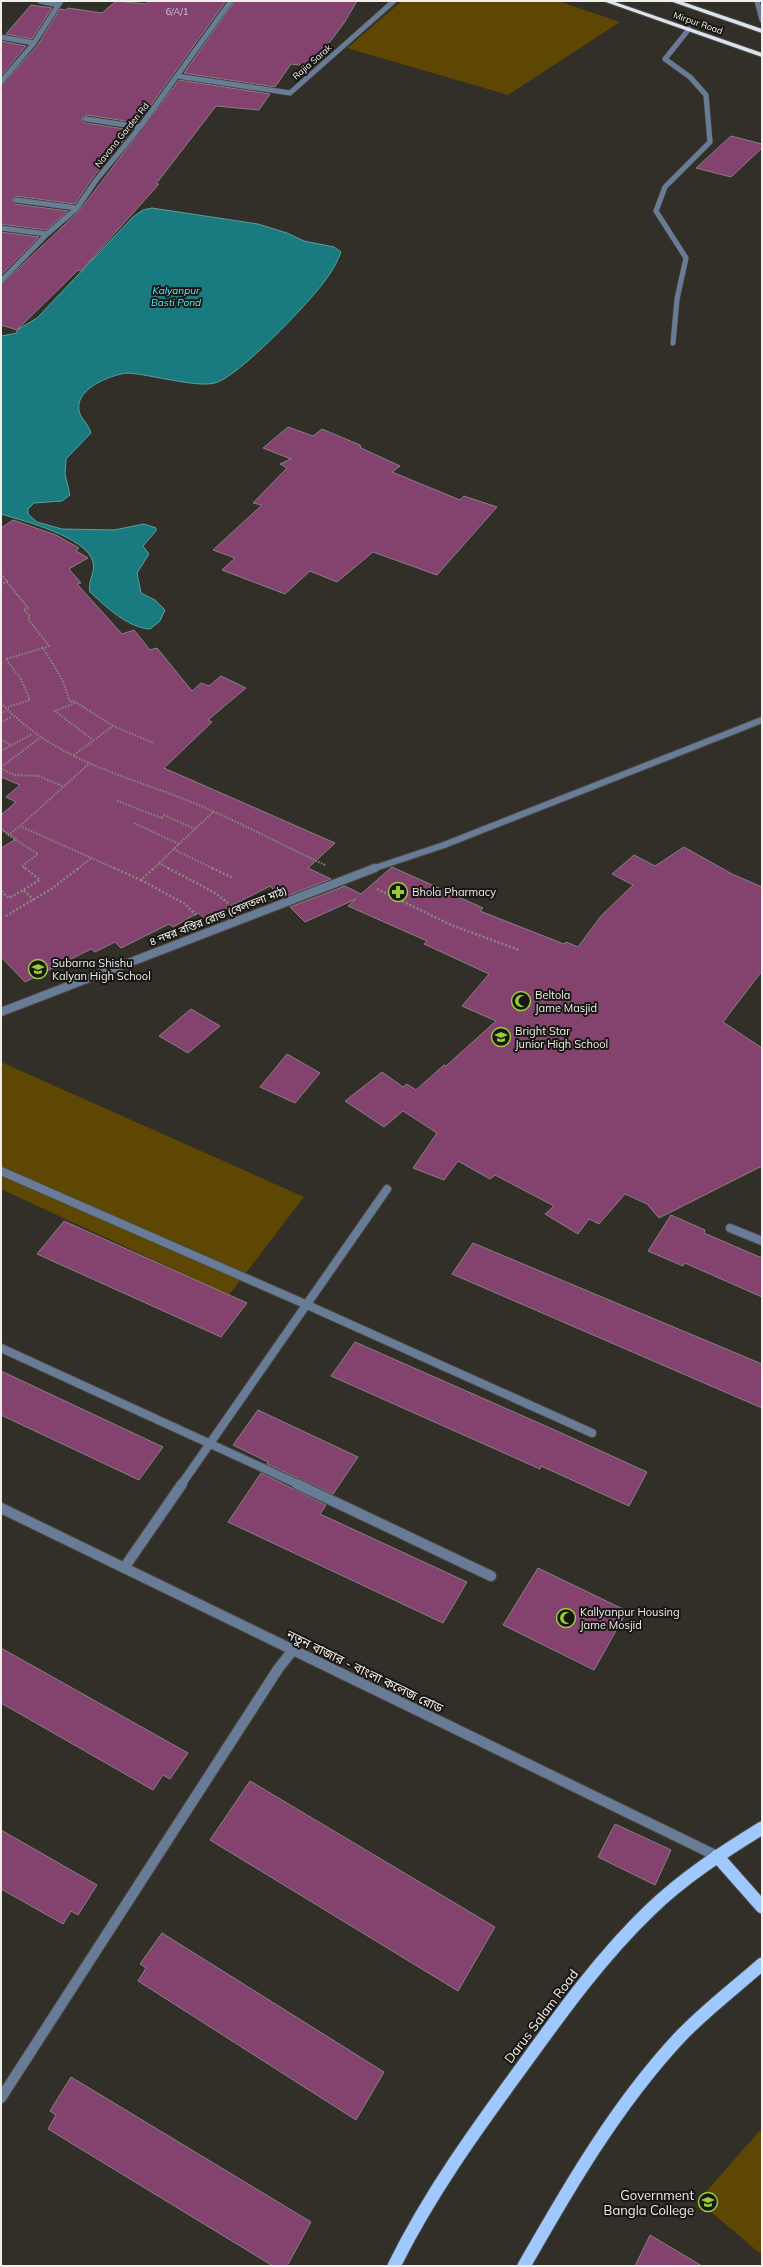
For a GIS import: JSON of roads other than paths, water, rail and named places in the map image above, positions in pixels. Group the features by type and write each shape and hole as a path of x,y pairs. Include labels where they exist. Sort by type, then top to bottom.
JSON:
{"highway":[{"name":"Mirpur Road","path":"606,1 762,55"},
{"name":"Mirpur Road","path":"673,1 762,31"}],"main road":[{"name":"Darus Salam Road","path":"394,2266 408,2236 469,2140 578,1990 650,1910 717,1856 762,1828"},
{"path":"717,1856 762,1907"},
{"path":"524,2266 552,2216 620,2109 679,2038 762,1964"}],"street":[{"path":"1,82 34,43 60,3 40,1"},
{"name":"Navana Garden Rd","path":"1,281 47,234 76,208 97,179 140,127 231,1"},
{"name":"Rajia Sarak","path":"177,76 290,93 394,1"},
{"path":"757,1 762,20"},
{"path":"673,343 677,299 686,258 656,211 665,186 710,142 706,95 690,77 665,59 689,29"},
{"path":"1,37 34,43"},
{"path":"86,119 140,127"},
{"path":"16,200 76,208"},
{"path":"1,228 47,234"},
{"name":"৪ নম্বর বস্তির রোড (বেলতলা মাঠ)","path":"1,1012 351,876 444,845 762,720"},
{"path":"1,1171 305,1304 592,1434"},
{"path":"124,1568 212,1444 305,1304 387,1189"},
{"path":"730,1228 762,1241"},
{"path":"1,1348 212,1444 491,1576"},
{"name":"নতুন বাজার - বাংলা কলেজ রোড","path":"1,1508 717,1856"},
{"path":"1,2098 278,1669 293,1650"}],"water":[{"name":"Kalyanpur Basti Pond","path":"152,208 258,224 287,233 304,241 334,247 341,252 329,275 304,306 255,354 225,378 215,383 196,384 127,373 111,377 94,385 86,391 81,398 79,405 80,414 91,433 66,459 65,474 70,495 62,501 34,503 28,509 28,514 37,522 62,529 114,530 144,524 156,528 156,531 143,546 149,554 137,573 141,593 155,600 165,610 160,621 150,629 142,628 125,621 90,592 89,588 94,566 88,553 79,545 53,531 1,514 1,336 17,333 17,330 37,318 133,217 143,210"}],"place":[{"name":"Bhola Pharmacy","path":"398,892"},
{"name":"Subarna Shishu Kalyan High School","path":"38,969"},
{"name":"Beltola Jame Masjid","path":"521,1001"},
{"name":"Bright Star Junior High School","path":"501,1037"},
{"name":"Kallyanpur Housing Jame Mosjid","path":"566,1618"},
{"name":"Government Bangla College","path":"708,2202"}]}
